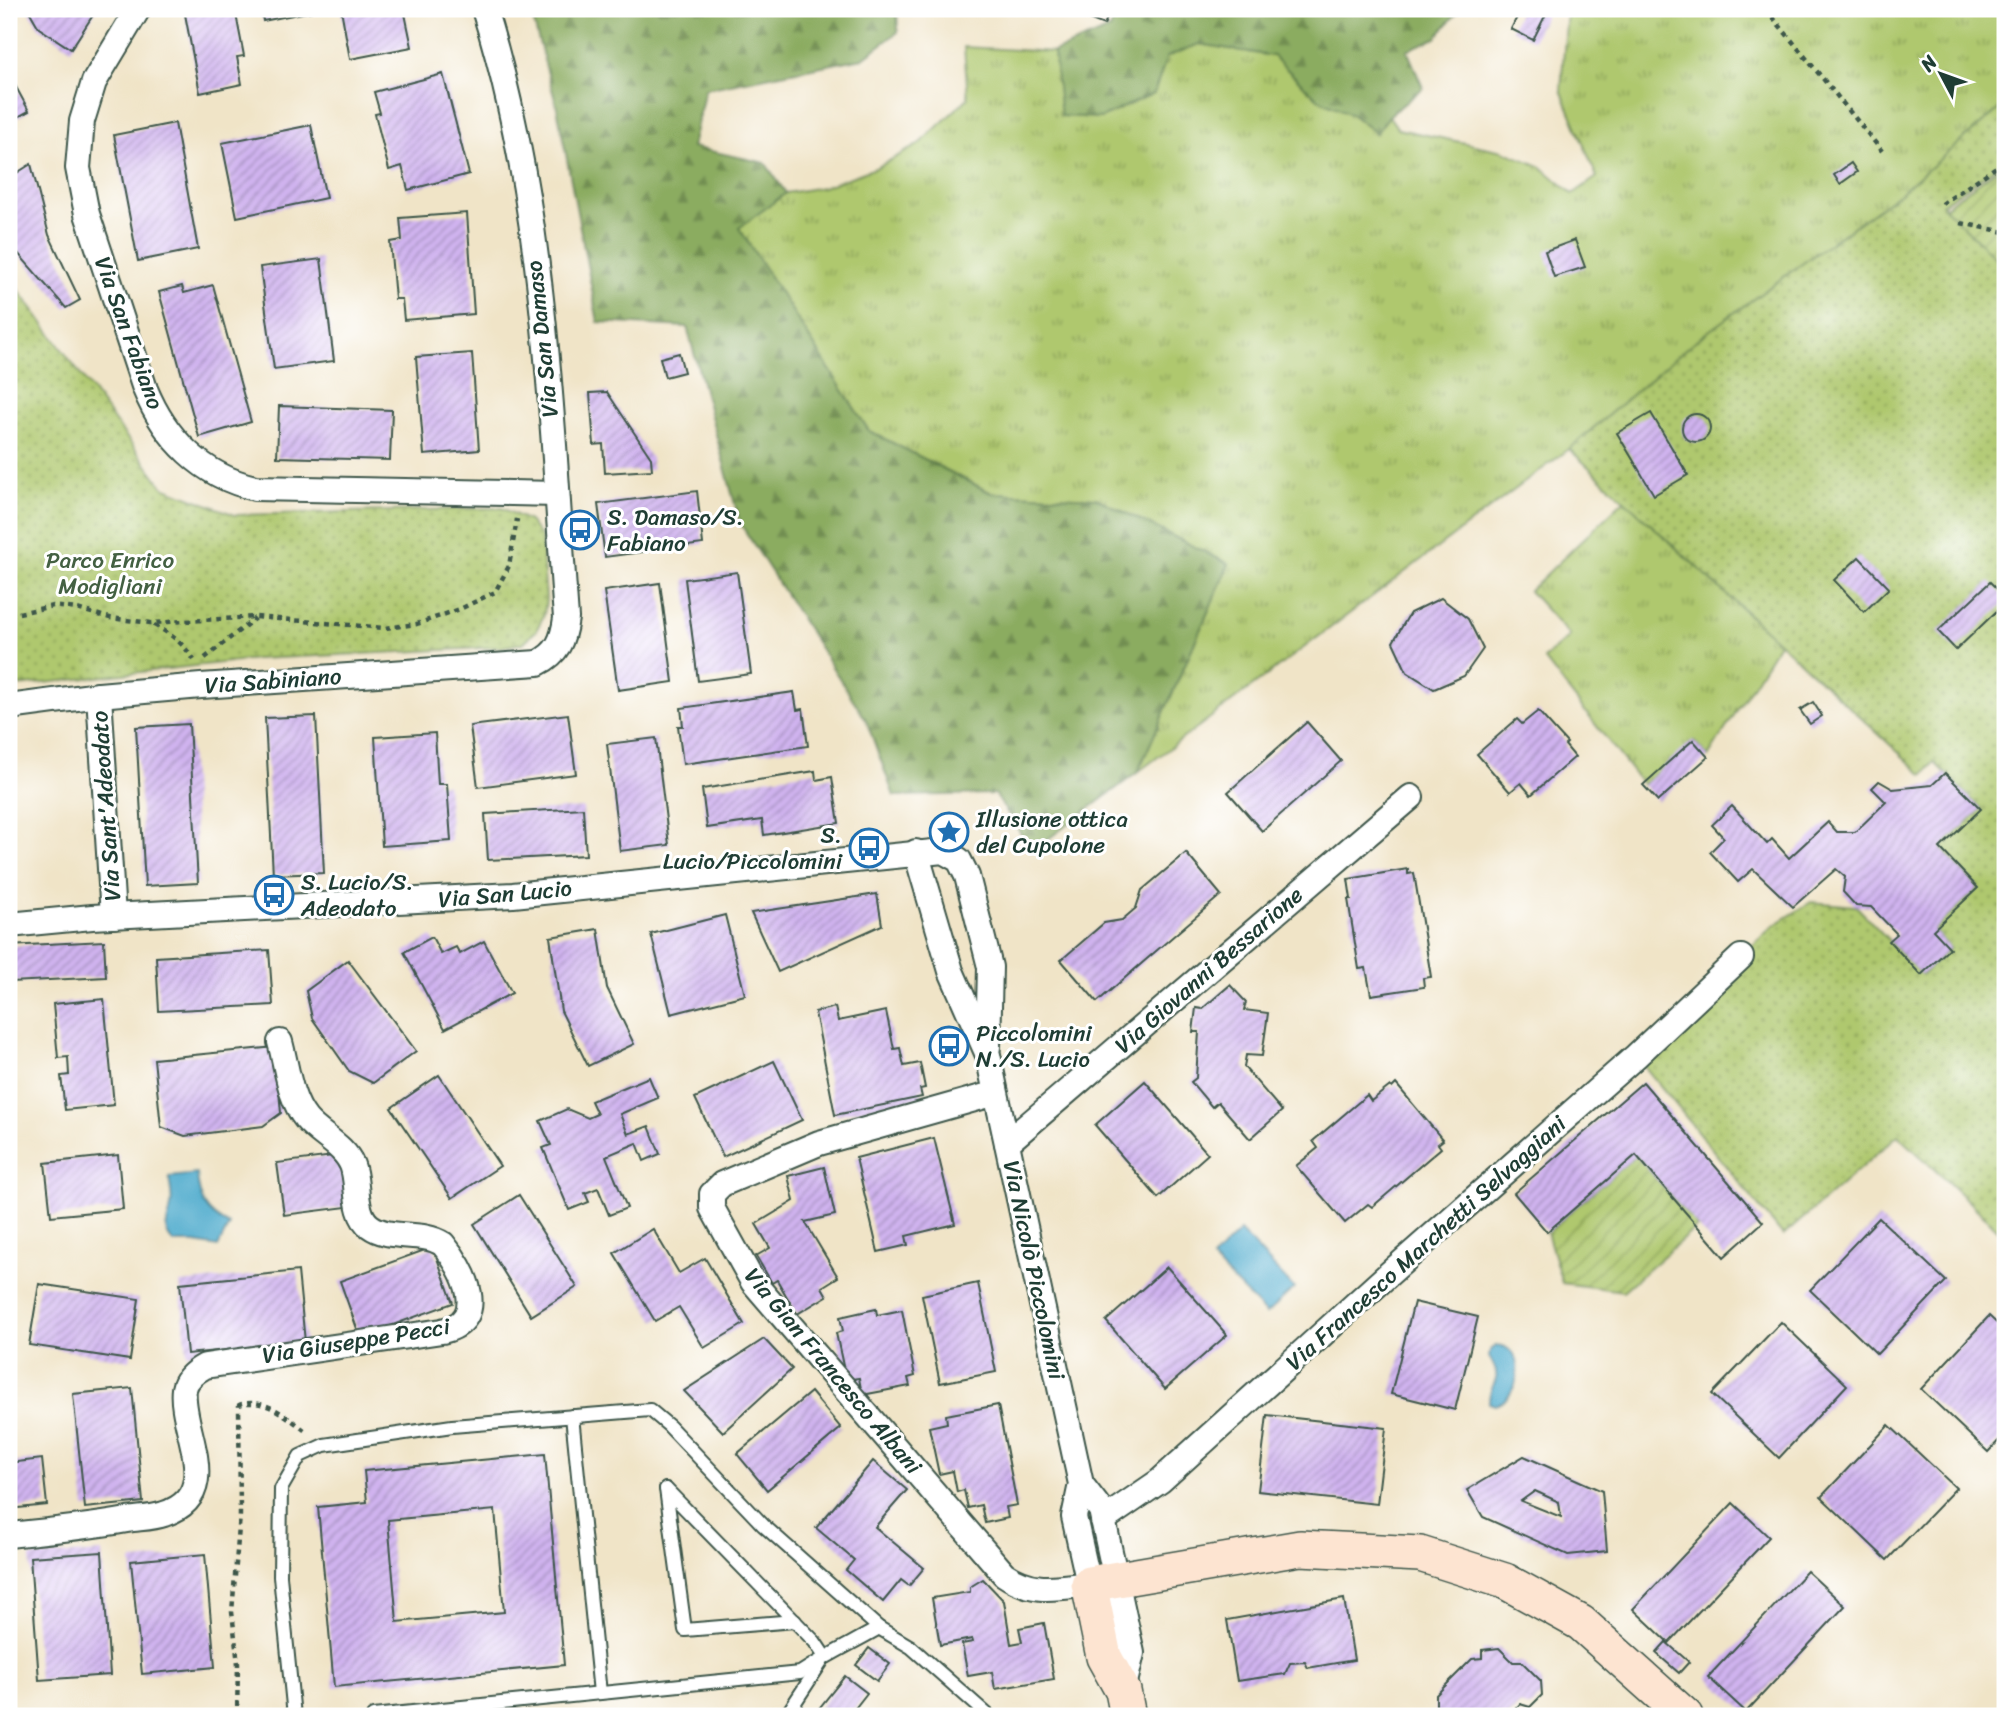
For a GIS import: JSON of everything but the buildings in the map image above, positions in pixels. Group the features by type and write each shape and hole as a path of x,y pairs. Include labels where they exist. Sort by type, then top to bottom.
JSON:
{"main road":[{"path":"1103,1582 1300,1548 1420,1554 1506,1581 1581,1623 1685,1716"},
{"name":"Via Nicolò Piccolomini","path":"1103,1582 1104,1657 1126,1704"}],"street":[{"name":"Via San Fabiano","path":"138,9 94,82 82,121 78,175 87,214 145,389 156,413 180,444 198,463 216,475 229,482 255,488 557,494"},
{"name":"Via San Damaso","path":"484,9 500,59 529,212 544,338 557,494 566,618 558,648 551,657 538,663"},
{"name":"Via Sabiniano","path":"9,707 99,695 538,663"},
{"name":"Via Sant'Adeodato","path":"99,695 113,916"},
{"name":"Via Giovanni Bessarione","path":"1007,1143 1411,797"},
{"name":"Via San Lucio","path":"9,925 113,916 513,895 916,852"},
{"name":"Via Nicolò Piccolomini","path":"988,1055 990,967 967,876 959,860 948,852 916,852 951,971 988,1055 1081,1484 1074,1517 1103,1582"},
{"name":"Via Francesco Marchetti Selvaggiani","path":"1103,1520 1160,1481 1636,1056 1741,957"},
{"name":"Via Giuseppe Pecci","path":"9,1535 165,1514 187,1499 197,1475 184,1390 191,1376 205,1366 442,1331 457,1326 468,1313 470,1303 467,1284 443,1244 425,1238 378,1231 363,1219 351,1163 302,1113 294,1098 281,1042"},
{"name":"Via Gian Francesco Albani","path":"996,1093 818,1143 722,1184 712,1194 712,1208 753,1282 1004,1574 1018,1584 1035,1588 1103,1582"},
{"name":"Via Nicolò Piccolomini","path":"1081,1484 1101,1510 1103,1582"}],"lane":[{"path":"294,1716 280,1576 281,1489 300,1456 324,1445 452,1426 650,1410 669,1426 763,1525 879,1628 911,1647 989,1716"},
{"path":"572,1416 600,1693"},
{"path":"795,1621 685,1630 666,1489 795,1621 815,1642 825,1657"},
{"path":"373,1716 800,1673 879,1628"},
{"path":"786,1716 825,1657"}],"path":[{"path":"1766,9 1882,151"},
{"path":"1942,204 2005,162"},
{"path":"1961,223 2005,232"},
{"path":"9,615 53,606 151,623 256,617 385,628 417,625 495,592 509,566 518,515"},
{"path":"151,623 186,647 197,665 256,617"},
{"path":"237,1716 239,1664 232,1612 240,1515 239,1405 248,1402 280,1411 324,1445"}],"green space":[{"path":"530,9 897,9 898,32 863,58 705,89 692,147 765,163 786,193 739,228 869,431 991,493 1096,498 1229,564 1138,772 1032,851 995,794 894,796 866,720 740,523 687,327 598,322 557,107"},
{"path":"1119,9 1460,9 1436,38 1407,50 1423,88 1389,116 1376,133 1351,114 1318,99 1273,56 1199,44 1167,57 1154,93 1101,118 1061,116 1054,52 1110,29"},
{"path":"1567,9 2005,9 2005,104 1900,193 1691,344 1569,449 1138,772 1229,564 1096,498 992,493 869,431 738,227 786,193 823,187 878,167 918,145 968,98 964,47 1054,52 1062,116 1101,118 1154,93 1167,56 1199,44 1273,56 1318,99 1351,114 1376,133 1389,116 1398,129 1503,151 1540,166 1573,194 1597,177 1561,90"},
{"path":"2005,104 2005,161 1942,204 2005,267 2005,1228 2001,1232 1898,1135 1783,1236 1636,1056 1773,926 1811,902 1856,906 1922,975 1950,948 1933,930 1978,888 1940,848 1981,809 1934,762 1923,775 1569,449 1691,344 1900,193"},
{"path":"2005,164 2005,267 1944,207"},
{"name":"Parco Enrico Modigliani","path":"9,277 163,487 235,515 502,508 529,521 541,537 546,599 544,615 536,631 523,643 502,647 256,659 9,687"},
{"path":"1624,500 1779,643 1708,757 1694,741 1643,785 1544,659 1570,636 1529,591"},
{"path":"1636,1155 1698,1226 1623,1291 1562,1283 1547,1232"}],"water":[{"path":"197,1174 199,1191 205,1205 214,1216 229,1225 218,1247 174,1243 167,1234 166,1226 172,1199 169,1177"},
{"path":"1240,1231 1294,1288 1266,1314 1212,1259"},
{"path":"1496,1345 1513,1354 1517,1372 1511,1392 1495,1405 1489,1403 1496,1372 1489,1357 1490,1351"}],"place":[{"name":"S. Damaso/S. Fabiano","path":"580,530"},
{"name":"Illusione ottica del Cupolone","path":"949,832"},
{"name":"S. Lucio/Piccolomini","path":"869,848"},
{"name":"S. Lucio/S. Adeodato","path":"274,895"},
{"name":"Piccolomini N./S. Lucio","path":"949,1046"}]}
